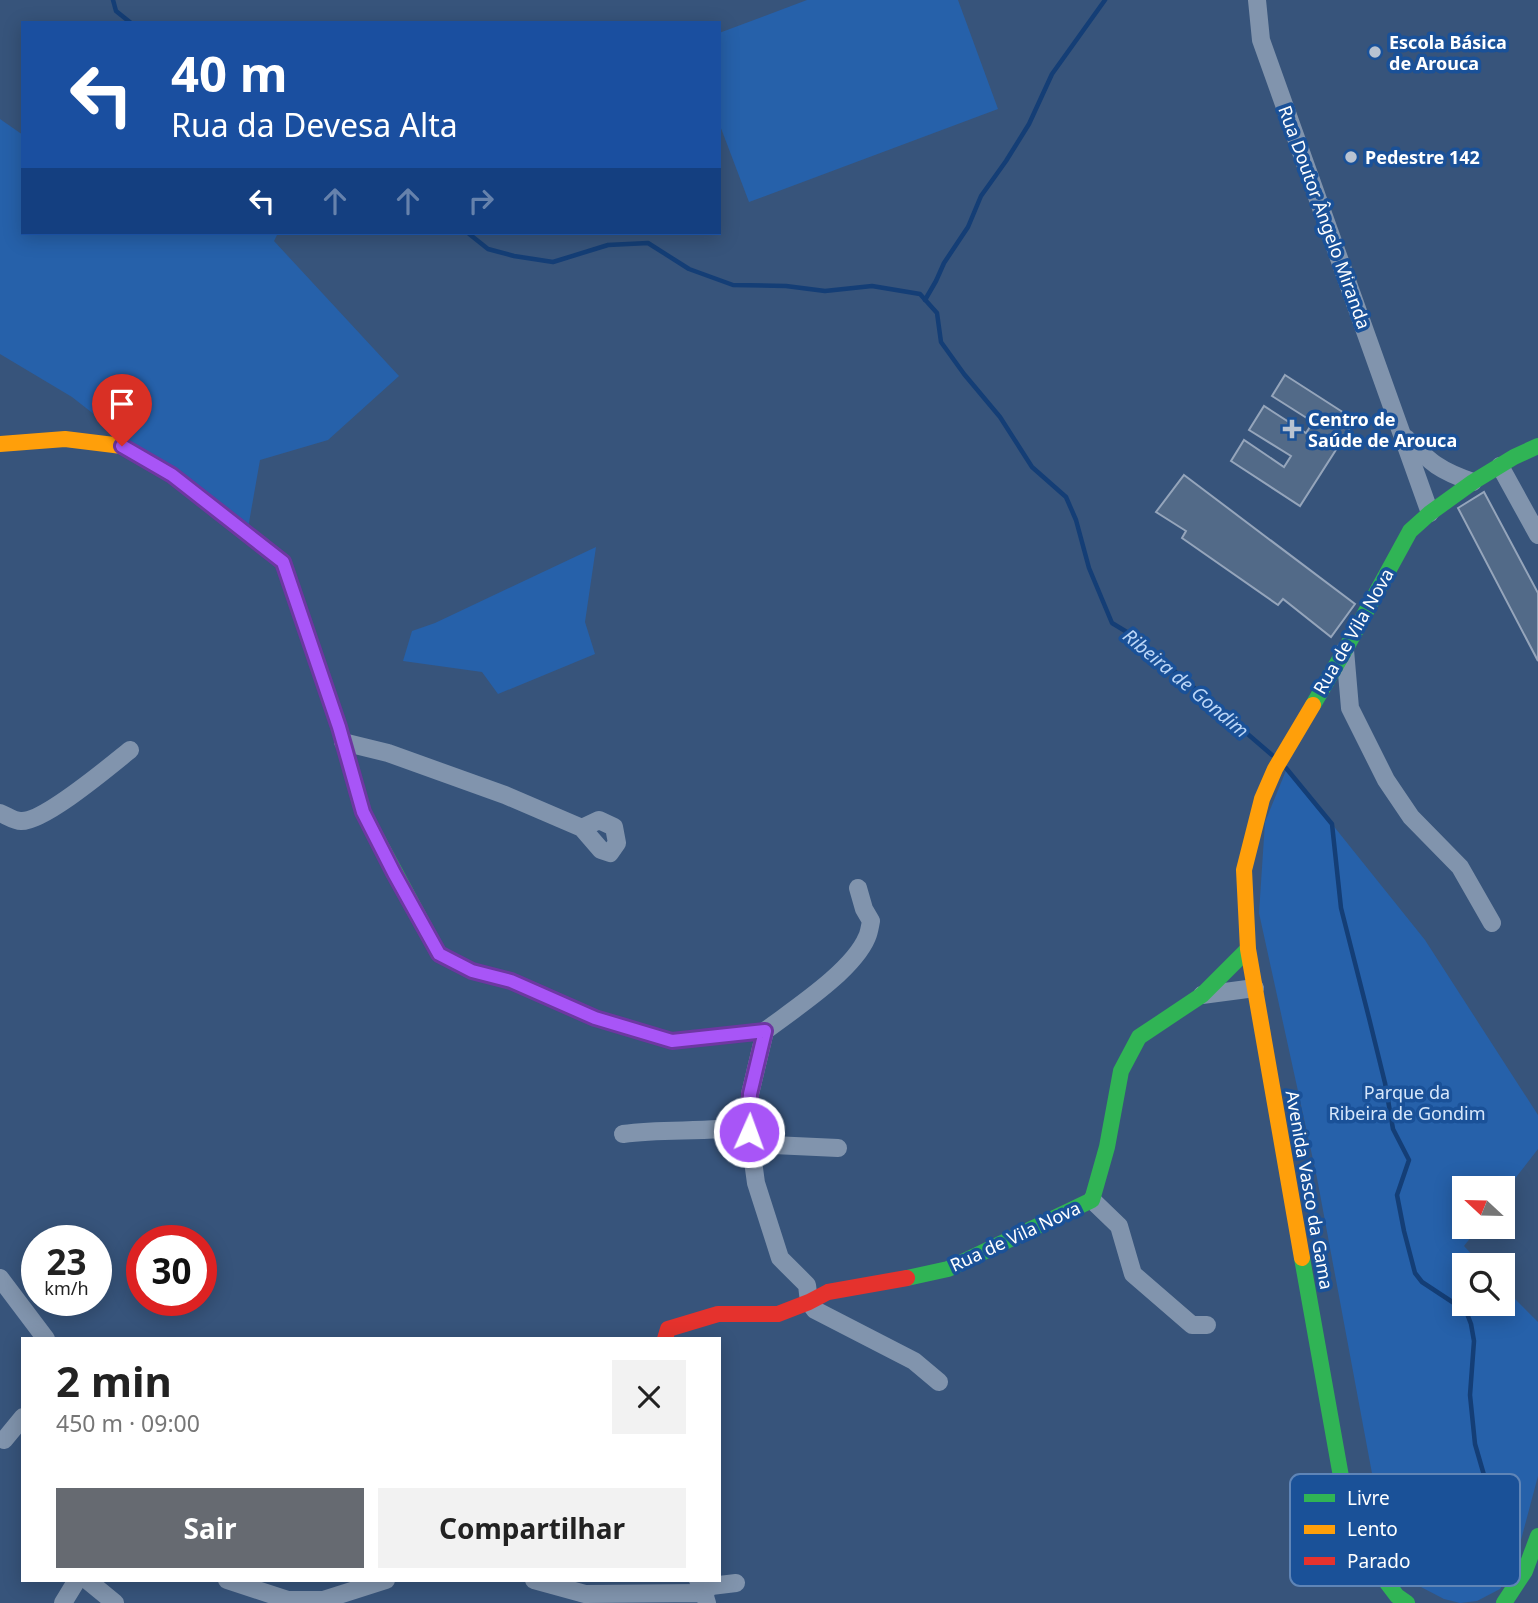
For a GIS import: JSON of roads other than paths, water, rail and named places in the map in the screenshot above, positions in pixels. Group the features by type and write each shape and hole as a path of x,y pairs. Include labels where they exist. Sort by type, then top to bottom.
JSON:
{"street":[{"name":"Rua Doutor Ângelo Miranda","path":"1257,0 1261,40 1430,513"},
{"name":"Rua Doutor Ângelo Miranda","path":"1402,433 1429,460 1449,473 1473,482"},
{"path":"0,444 65,439 122,446 172,475 283,562 344,742 363,812 439,954 472,971 511,981 595,1018 672,1041 765,1031 825,986 851,961 867,938 871,921 864,909 858,888"},
{"name":"Rua de Vila Nova","path":"1279,762 1345,650 1410,531 1473,482 1538,446"},
{"path":"1500,466 1538,535"},
{"path":"1345,650 1350,708 1386,780 1411,817 1460,867 1492,923"},
{"path":"344,742 388,753 460,778 582,828"},
{"path":"0,813 21,821 43,814 85,786 130,750"},
{"name":"Avenida Vasco da Gama","path":"1279,762 1262,799 1244,870 1248,949 1342,1474"},
{"name":"Rua de Vila Nova","path":"666,1337 668,1329 718,1314 778,1314 810,1303 828,1292 887,1283 948,1269 1092,1200 1107,1147 1121,1072 1139,1037 1202,995 1248,949"},
{"name":"Rua de Vila Nova","path":"1202,995 1255,988"},
{"path":"765,1031 750,1094 750,1135 756,1183 780,1258 807,1285 810,1303 815,1310 914,1361 939,1382"},
{"path":"623,1134 643,1131 728,1130 838,1148"},
{"path":"1092,1200 1119,1226 1133,1274 1192,1325 1207,1325"},
{"path":"0,1278 44,1337"},
{"path":"4,1440 21,1419"},
{"path":"1520,1582 1538,1536"},
{"path":"1528,1591 1532,1556"},
{"path":"64,1603 76,1582"},
{"path":"89,1582 115,1603"},
{"path":"233,1582 288,1600 323,1600 380,1582"},
{"path":"539,1582 584,1599 703,1592 711,1586 737,1583"},
{"name":"Avenida Vasco da Gama","path":"1390,1586 1406,1603"},
{"path":"1504,1603 1518,1586"}],"waterway":[{"name":"Ribeira de Gondim","path":"113,0 116,11 128,21"},
{"path":"925,300 944,263 968,227 981,196 1029,124 1052,74 1105,0"},
{"name":"Ribeira de Gondim","path":"470,235 488,249 553,262 608,245 648,243 689,269 733,285 786,286 825,291 872,286 920,294 937,313 941,342 964,374 1000,417 1032,467 1066,497 1076,520 1089,568 1112,623 1135,637 1272,755"},
{"name":"Ribeira de Gondim","path":"1286,768 1332,824 1341,908 1385,1083 1393,1129 1409,1160 1397,1195 1404,1231 1415,1273 1422,1282 1466,1311 1471,1324 1474,1341 1470,1395 1475,1444 1484,1474"}],"place":[{"name":"Escola Básica de Arouca","path":"1375,52"},
{"name":"Pedestre 142","path":"1351,157"},
{"name":"Centro de Saúde de Arouca","path":"1292,429"}],"park label":[{"name":"Parque da Ribeira de Gondim","path":"1407,1102"}]}
